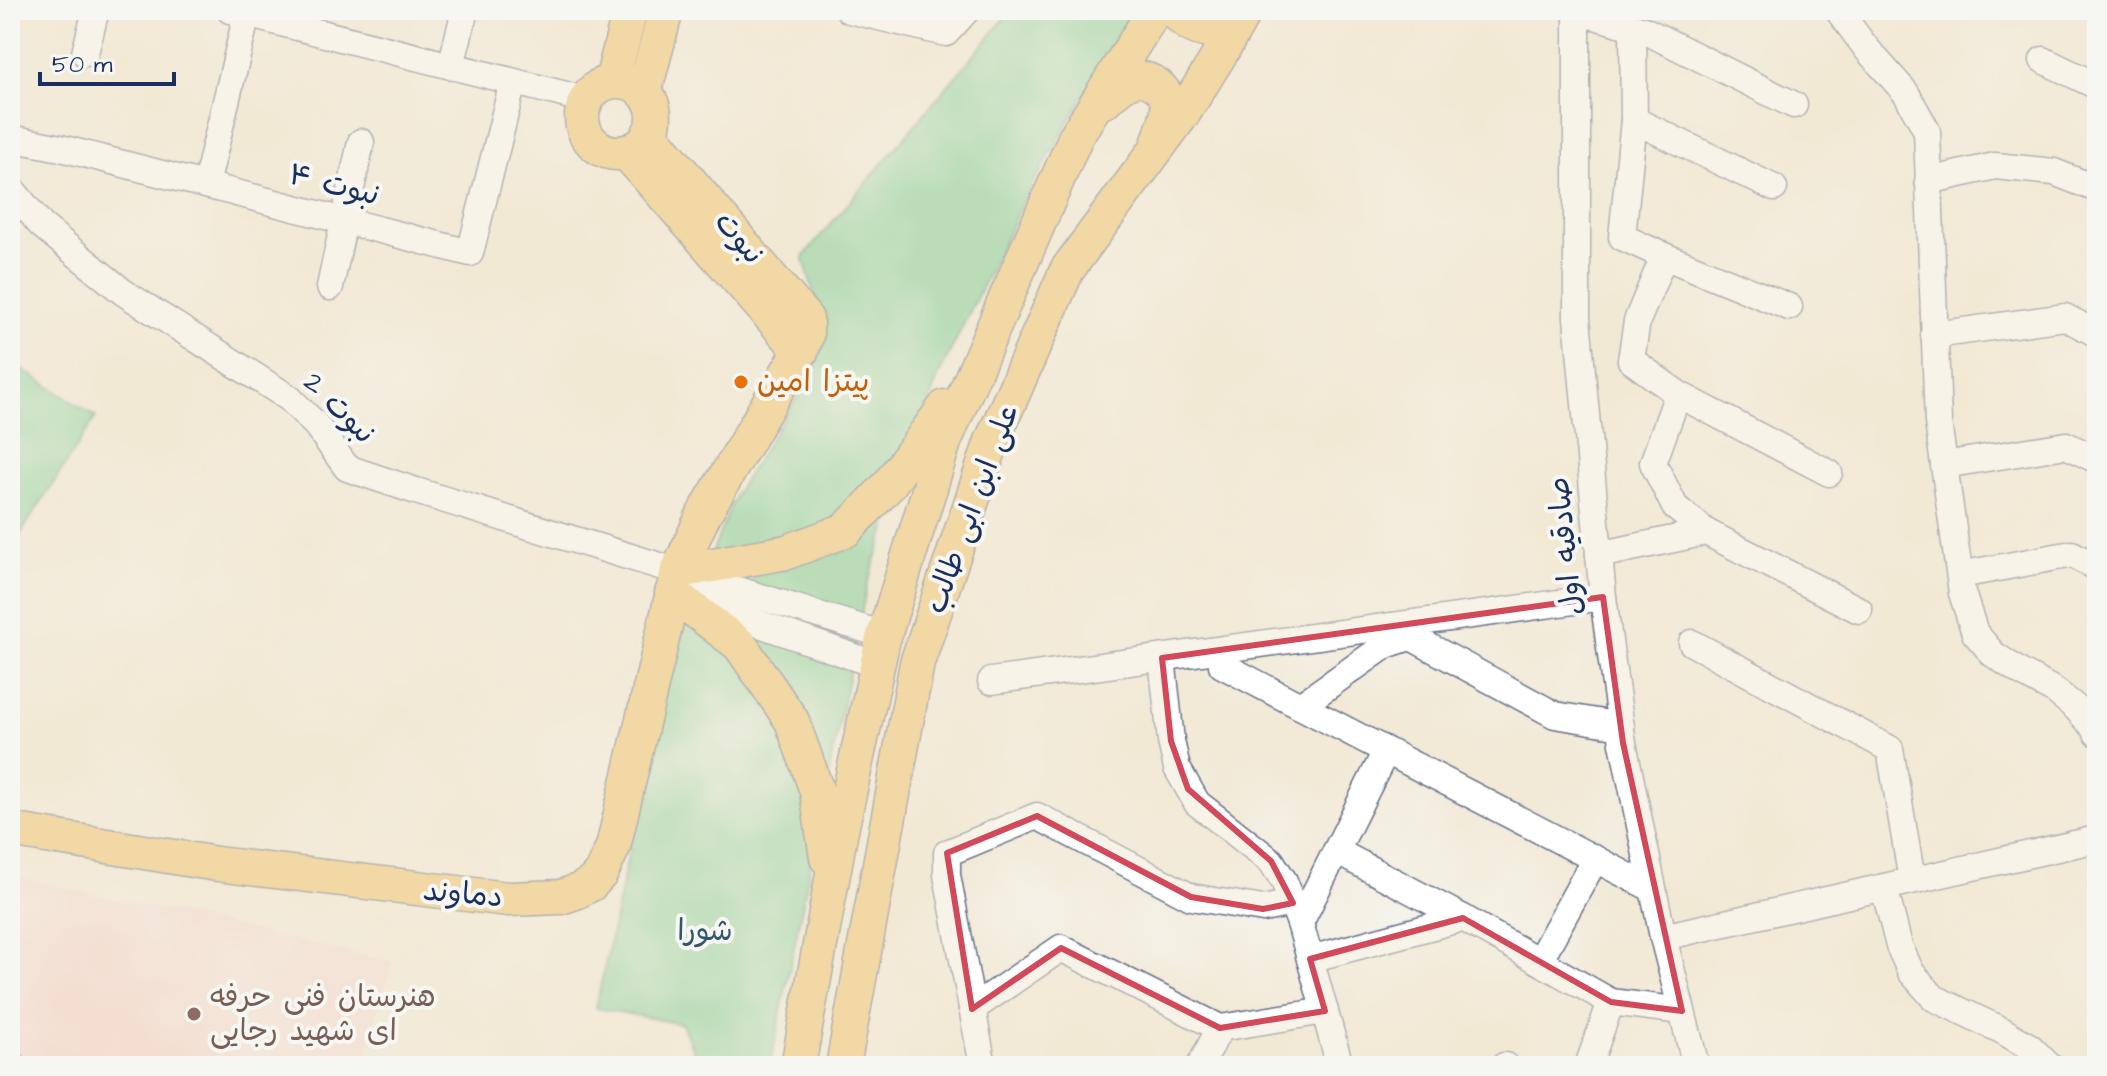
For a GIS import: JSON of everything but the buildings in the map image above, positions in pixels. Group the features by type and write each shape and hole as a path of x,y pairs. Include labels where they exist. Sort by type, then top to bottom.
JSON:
{"main road":[{"path":"599,91 627,82 649,99 653,125 638,142 612,153 599,148 583,126 582,112 599,91 630,10"},
{"path":"644,93 666,10"},
{"name":"علی ابن ابی طالب","path":"798,1066 841,830 881,650 944,442 1070,149 1155,10"},
{"path":"1175,10 1182,20 1197,29 1210,31 1244,10"},
{"name":"علی ابن ابی طالب","path":"843,1066 917,663 992,441 1067,270 1184,112 1244,10"},
{"path":"1088,117 1122,84 1135,78 1150,80 1163,90 1168,102 1155,152"},
{"name":"نبوت","path":"638,142 806,319 806,337 801,351 704,514 675,582"},
{"path":"675,582 787,552 846,530 888,486 977,363"},
{"path":"675,582 740,645 792,721 817,791 831,885"},
{"name":"دماوند","path":"10,830 217,864 450,893 508,899 561,897 578,891 591,884 601,873 613,847 675,582"}],"street":[{"path":"85,53 96,10"},
{"path":"451,66 465,10"},
{"path":"849,10 946,33 967,10"},
{"path":"1838,10 1866,48 1906,93 1927,131 1938,422 1962,593 1975,633 1993,654 2055,691 2096,729"},
{"path":"1577,11 1644,30 1794,105"},
{"name":"صادقیه اول","path":"1577,11 1577,318 1603,597 1621,726 1653,889 1696,1066"},
{"path":"206,185 239,12 320,21 451,66 513,82 599,91"},
{"path":"1633,27 1634,120 1622,237 1789,307"},
{"path":"2043,60 2097,86"},
{"name":"نبوت ۴","path":"10,138 61,148 470,253 513,82"},
{"path":"1634,120 1774,188"},
{"path":"330,287 361,142"},
{"path":"1928,181 1995,166 2054,172 2097,189"},
{"name":"نبوت 2","path":"10,187 41,225 123,292 289,398 316,425 347,468 675,582 794,637 881,650"},
{"path":"1664,256 1637,321 1631,360 1678,394 1829,473"},
{"path":"1934,335 2065,317 2097,334"},
{"path":"1678,394 1653,463 1675,507 1706,532 1859,610"},
{"path":"1944,465 2066,445 2097,460"},
{"path":"1599,555 1706,532"},
{"path":"1960,575 2072,554 2097,568"},
{"path":"991,681 1162,658 1400,632 1603,597"},
{"path":"1300,706 1400,632"},
{"path":"1400,632 1555,715 1621,726"},
{"path":"1692,643 1890,749 1912,880"},
{"path":"1162,658 1177,768 1197,803 1271,861 1284,881 1297,913 1340,1066"},
{"path":"1222,665 1653,889"},
{"path":"1297,913 1336,851 1386,751"},
{"path":"983,1066 947,875 947,853 1037,816 1191,897 1297,913"},
{"path":"1663,937 2097,839"},
{"path":"1336,851 1611,1002 1682,1011"},
{"path":"1539,961 1595,859"},
{"path":"1884,887 1899,946 1911,972 1934,998 2003,1031 2030,1047 2049,1066"},
{"path":"1310,959 1463,918"},
{"path":"972,1009 1061,948 1220,1028 1325,1011"},
{"path":"1588,1066 1611,1002"},
{"path":"1200,1066 1220,1028"}],"highlighted area":[{"path":"1603,597 1623,743 1682,1011 1611,1002 1463,918 1310,959 1325,1011 1220,1028 1061,948 972,1009 947,853 1037,816 1191,897 1263,909 1293,903 1271,861 1188,789 1171,741 1162,658"}],"shaded area":[{"name":"هنرستان فنی حرفه ای شهید رجایی","path":"10,875 392,962 364,1066 10,1066"}],"green space":[{"name":"شورا","path":"1012,10 1133,10 1026,196 938,377 867,585 770,1066 700,1066 682,1024 596,1008 669,660 736,493 812,373 827,337 803,257"},
{"path":"10,361 96,417 10,550"}],"place":[{"name":"پیتزا امین","path":"741,382"},
{"name":"هنرستان فنی حرفه ای شهید رجایی","path":"194,1014"}]}
